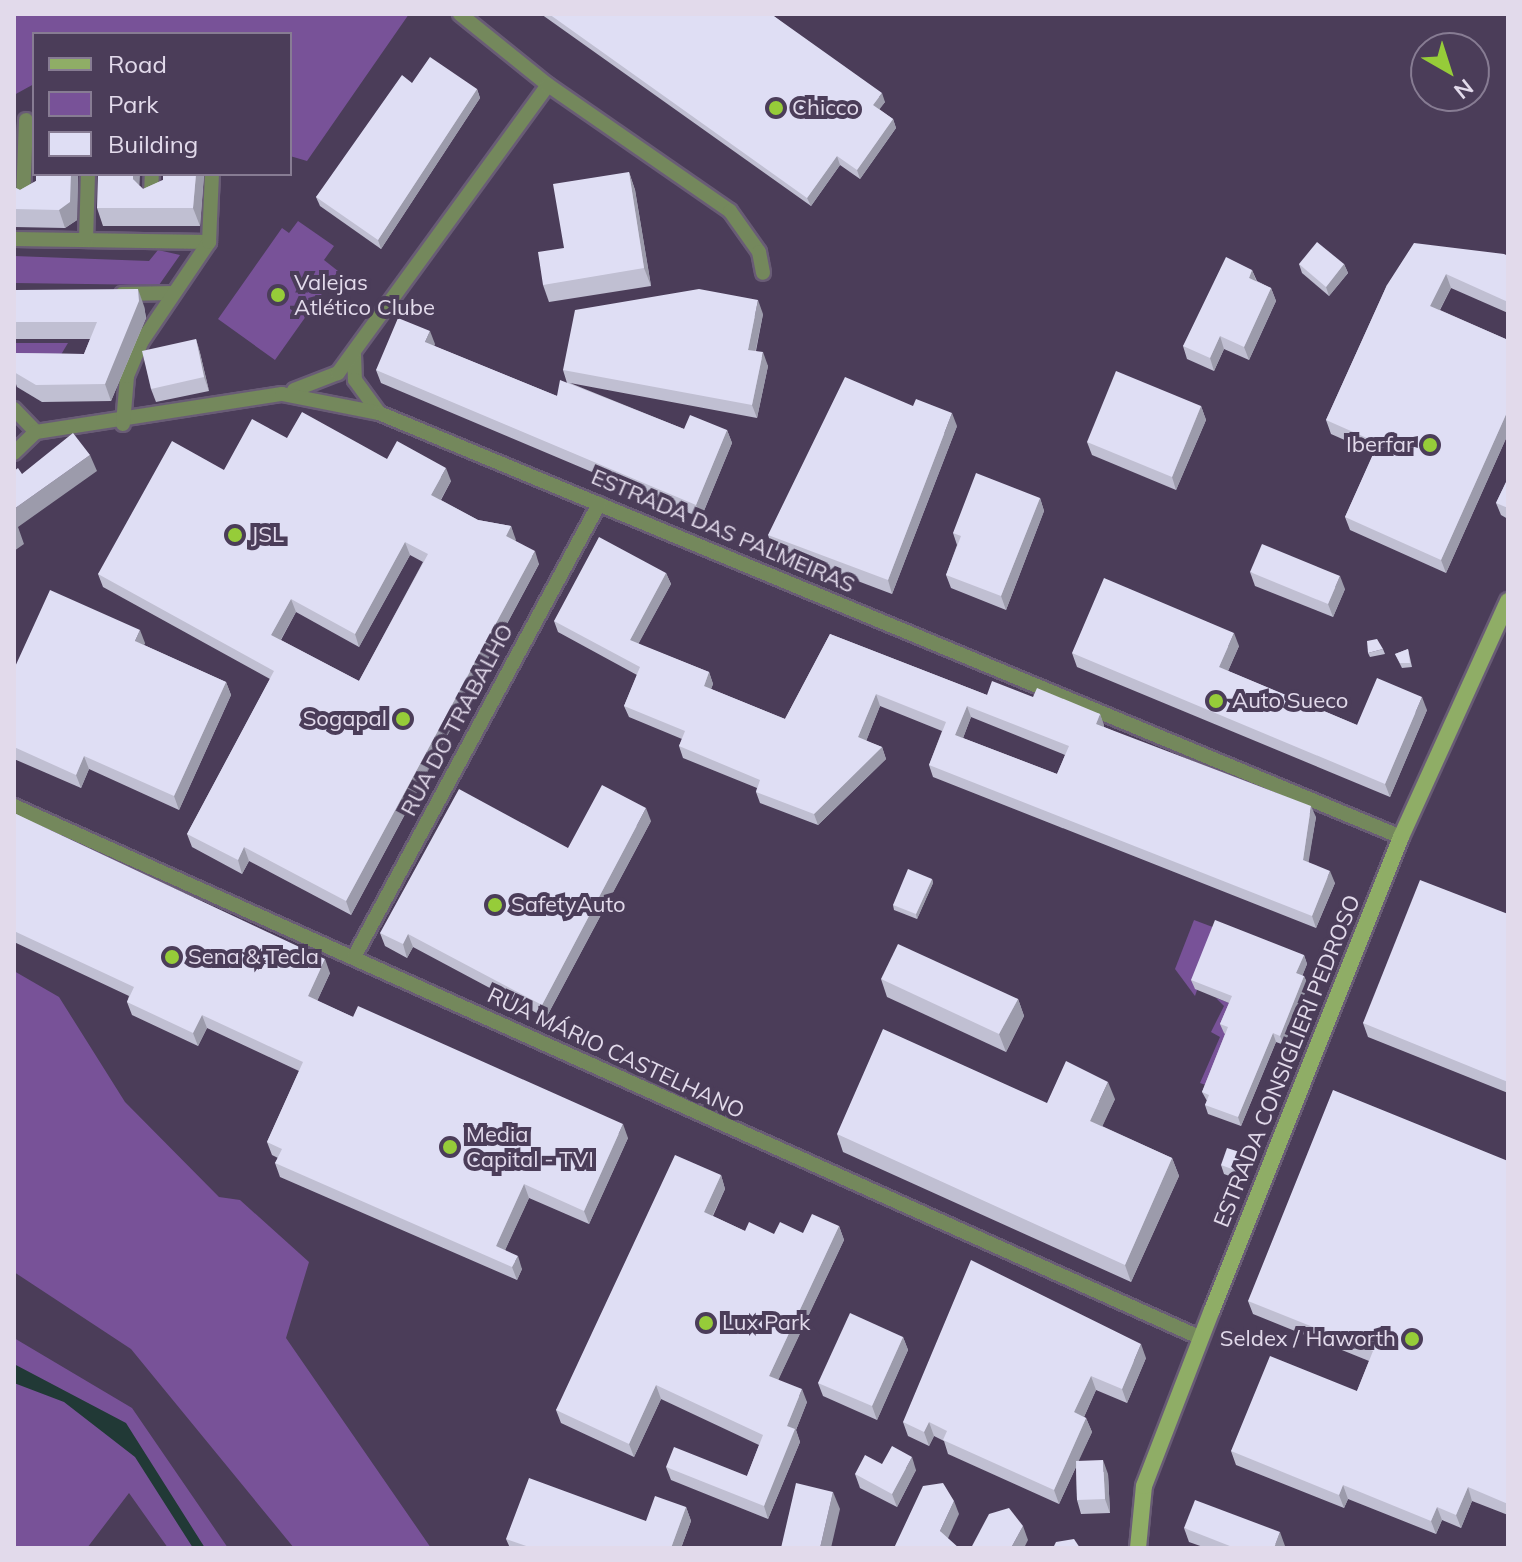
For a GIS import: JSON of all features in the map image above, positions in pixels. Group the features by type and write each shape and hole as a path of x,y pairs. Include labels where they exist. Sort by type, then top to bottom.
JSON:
{"main road":[{"name":"ESTRADA CONSIGLIERI PEDROSO","path":"1138,1548 1144,1486 1201,1338 1401,837 1508,601"}],"street":[{"path":"460,14 548,85 730,211 759,252 763,273"},
{"path":"282,394 338,373 548,85"},
{"path":"23,199 26,120"},
{"path":"86,240 88,176"},
{"path":"151,197 152,176"},
{"path":"123,424 127,376 173,293 209,242 212,176"},
{"path":"19,235 86,240 148,237 209,242"},
{"path":"99,294 173,293"},
{"path":"354,354 355,380 379,413"},
{"name":"ESTRADA DAS PALMEIRAS","path":"36,432 123,424 282,394 379,413 1401,837"},
{"path":"14,409 36,432 14,453"},
{"name":"RUA DO TRABALHO","path":"354,957 599,504"},
{"name":"RUA MÁRIO CASTELHANO","path":"14,806 1201,1338"}],"green space":[{"path":"14,14 409,14 307,161 292,157 292,32 32,32 32,85 14,95"},
{"name":"Valejas Atlético Clube","path":"298,221 334,246 324,260 338,271 275,360 218,319 282,228 289,233"},
{"path":"158,250 180,255 159,285 14,283 14,256 149,261"},
{"path":"14,343 68,343 56,363 14,364"},
{"path":"1194,920 1218,929 1195,996 1175,969"},
{"path":"14,971 59,997 125,1102 219,1197 240,1200 309,1262 286,1338 431,1548 294,1548 131,1349 14,1272"},
{"path":"1216,998 1235,1005 1211,1087 1200,1083 1220,1037 1211,1032 1224,1006"},
{"path":"14,1338 132,1408 228,1548 168,1548 129,1493 87,1548 14,1548"}],"shaded area":[{"path":"14,1364 126,1423 205,1548 193,1548 135,1457 64,1402 14,1383"}],"building":[{"name":"Chicco","path":"549,14 771,14 882,93 873,105 893,119 857,170 837,156 807,198"},
{"path":"430,57 477,89 378,240 316,197 402,75 412,83"},
{"path":"629,172 644,268 543,285 538,252 564,248 553,184"},
{"path":"36,176 71,176 70,202 59,210 14,209 14,187 20,190 36,181"},
{"path":"98,176 133,176 143,189 163,180 163,176 196,176 193,208 97,208"},
{"path":"1317,242 1344,264 1326,287 1299,264"},
{"name":"Iberfar","path":"1414,243 1508,256 1508,302 1446,274 1430,306 1508,340 1508,410 1441,560 1345,517 1378,443 1326,420 1387,285"},
{"path":"1226,257 1252,270 1249,278 1271,288 1244,347 1220,336 1210,358 1183,346"},
{"path":"138,289 139,301 105,384 36,385 14,372 14,353 84,354 97,322 14,322 14,290"},
{"path":"699,289 758,300 748,350 763,352 752,405 563,370 575,310"},
{"path":"398,318 430,331 425,342 557,396 560,380 684,429 690,415 727,430 696,505 376,370"},
{"path":"196,339 204,377 151,389 142,351"},
{"path":"1116,371 1201,406 1172,477 1087,442"},
{"path":"845,377 913,406 916,399 952,413 888,580 768,535"},
{"path":"302,412 387,459 397,441 446,468 431,495 478,520 511,526 506,536 535,551 346,901 244,847 238,860 187,834 274,671 98,574 172,441 224,470 252,419 287,438","holes":["405,542 428,554 359,681 271,635 291,599 355,634"]},
{"path":"73,433 90,455 14,509 14,471 18,468 22,474"},
{"path":"976,473 1040,498 1001,596 946,575 961,536 953,533"},
{"path":"1508,478 1508,508 1496,503"},
{"path":"599,537 666,573 630,640 709,672 704,686 785,719 830,634 987,695 992,681 1033,697 1037,688 1100,714 1096,724 1311,806 1303,860 1330,871 1312,916 929,765 946,722 876,694 858,737 882,747 814,814 756,792 760,780 679,746 685,731 624,706 640,667 554,621","holes":["967,706 1069,746 1057,774 955,735"]},
{"path":"1262,544 1340,576 1328,604 1250,572"},
{"name":"Auto Sueco","path":"1104,578 1234,633 1219,667 1357,725 1377,678 1422,697 1385,784 1072,653"},
{"path":"50,590 140,630 135,641 226,682 174,796 84,756 76,775 14,747 14,669"},
{"path":"1377,639 1383,649 1368,653 1367,641"},
{"path":"1408,649 1410,663 1400,663 1395,654"},
{"path":"602,785 646,808 542,1005 408,934 403,944 380,933 459,789 568,848"},
{"path":"14,813 325,959 308,996 353,1017 358,1006 623,1124 584,1211 524,1184 496,1246 518,1256 512,1267 275,1163 282,1149 267,1142 303,1062 202,1015 193,1033 127,1002 134,987 14,931"},
{"path":"908,869 932,879 916,914 893,905"},
{"path":"1420,880 1508,914 1508,1082 1363,1023"},
{"path":"1215,920 1304,955 1296,973 1304,976 1280,1036 1273,1033 1238,1117 1205,1105 1209,1095 1202,1092 1228,1027 1220,1024 1232,996 1191,980"},
{"path":"898,944 1018,999 999,1034 881,979"},
{"path":"883,1029 1047,1103 1066,1061 1108,1082 1090,1121 1172,1158 1125,1265 837,1134"},
{"name":"Seldex / Haworth","path":"1333,1090 1508,1161 1508,1504 1468,1487 1456,1515 1437,1507 1431,1521 1343,1485 1339,1495 1231,1451 1270,1356 1357,1391 1373,1351 1248,1301"},
{"path":"1227,1148 1246,1154 1240,1172 1221,1165"},
{"name":"Lux Park","path":"675,1155 721,1175 704,1212 745,1231 749,1222 774,1234 780,1222 803,1233 812,1214 839,1226 769,1376 802,1389 787,1426 795,1429 764,1506 666,1467 674,1447 747,1476 763,1435 656,1385 629,1444 556,1410"},
{"path":"971,1260 1141,1344 1122,1389 1091,1376 1074,1412 1086,1418 1054,1490 943,1440 947,1431 929,1422 924,1432 903,1422"},
{"path":"850,1313 903,1337 872,1406 818,1383"},
{"path":"892,1446 912,1457 892,1494 855,1474 865,1455 882,1464"},
{"path":"1103,1460 1105,1499 1077,1500 1076,1461"},
{"path":"529,1478 646,1521 655,1496 686,1507 671,1548 532,1548 506,1539"},
{"path":"796,1483 833,1492 820,1548 781,1548"},
{"path":"943,1483 954,1501 940,1531 959,1548 894,1548 923,1486"},
{"path":"1195,1500 1280,1532 1274,1548 1235,1548 1184,1528"},
{"path":"1009,1508 1023,1526 1011,1548 971,1548 989,1514"},
{"path":"1074,1539 1080,1548 1053,1548 1056,1542"}],"place":[{"name":"Chicco","path":"776,108"},
{"name":"Valejas Atlético Clube","path":"278,295"},
{"name":"Iberfar","path":"1430,445"},
{"name":"JSL","path":"235,535"},
{"name":"Auto Sueco","path":"1216,701"},
{"name":"Sogapal","path":"403,719"},
{"name":"SafetyAuto","path":"495,905"},
{"name":"Sena & Tecla","path":"172,957"},
{"name":"Media Capital - TVI","path":"450,1147"},
{"name":"Lux Park","path":"706,1323"},
{"name":"Seldex / Haworth","path":"1412,1339"}]}
